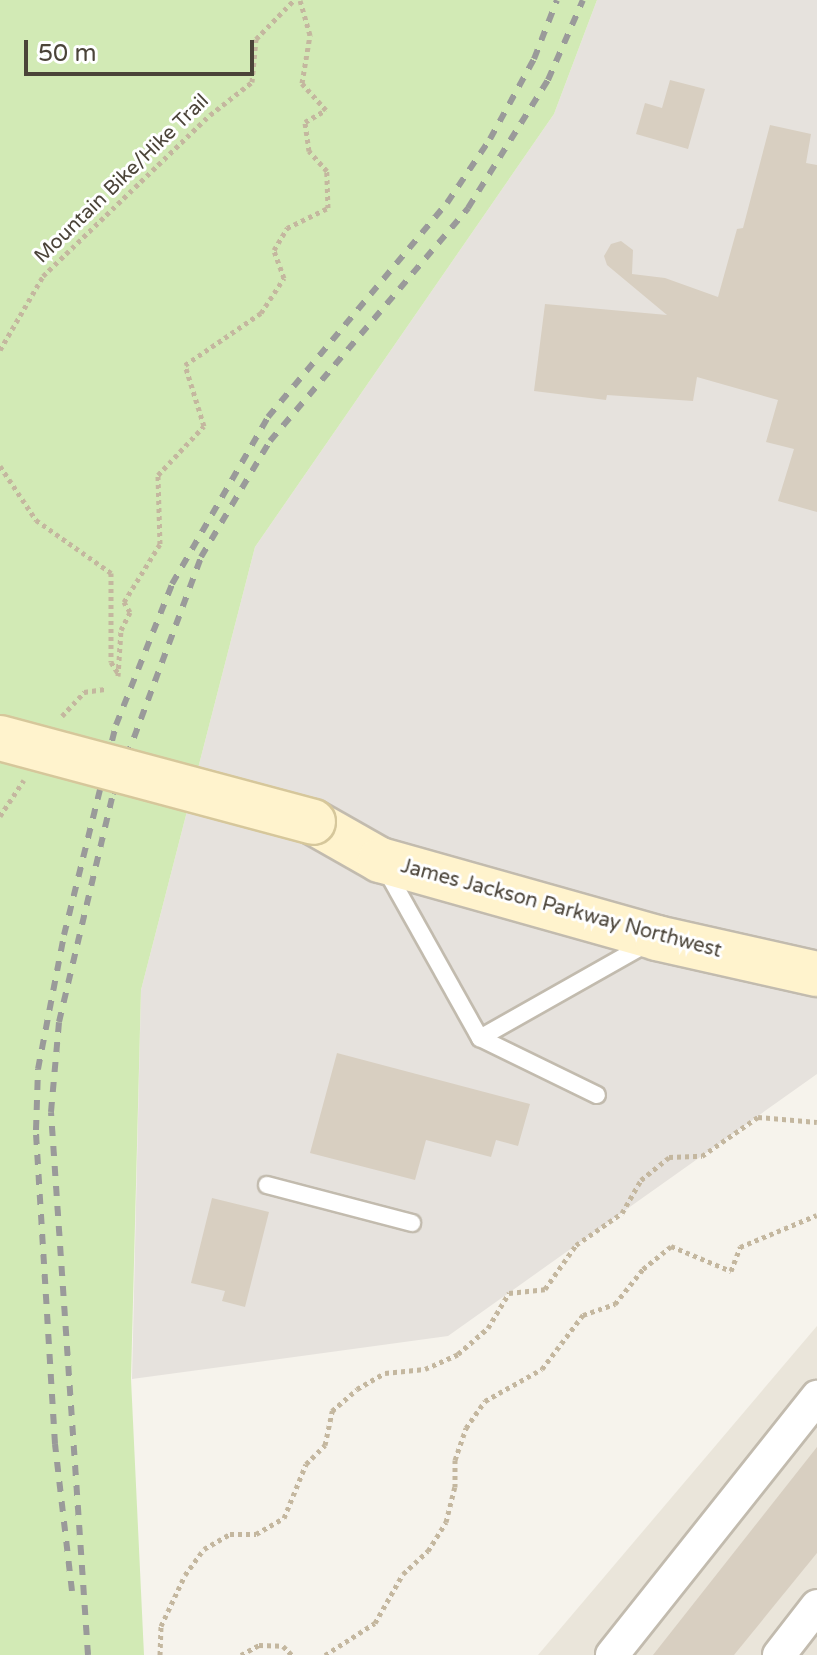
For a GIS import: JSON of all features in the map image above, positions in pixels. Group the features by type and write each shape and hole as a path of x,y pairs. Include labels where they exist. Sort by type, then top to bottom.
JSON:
{"main road":[{"name":"James Jackson Parkway Northwest","path":"0,738 313,822 380,860 657,938 817,974"}],"street":[{"path":"612,1655 817,1397"},
{"path":"779,1655 817,1606"}],"lane":[{"path":"380,860 480,1038 597,1095"},
{"path":"480,1038 657,938"},
{"path":"267,1185 412,1223"}],"path":[{"name":"Mountain Bike/Hike Trail","path":"0,350 43,276 210,115 252,82 256,39 294,0"},
{"path":"0,466 36,520 111,573 111,662 118,674 121,630 130,612 124,602 160,544 158,475 204,426 185,365 261,313 284,278 274,250 287,228 328,208 327,171 309,151 305,122 326,110 302,83 310,35 300,0"},
{"path":"71,701 84,692 105,689"},
{"path":"0,816 19,787"},
{"path":"160,1655 161,1626 185,1575 204,1549 230,1534 256,1534 284,1518 306,1464 325,1445 332,1411 357,1389 385,1373 425,1369 458,1354 488,1328 509,1293 545,1289 576,1245 622,1213 641,1180 669,1157 702,1156 758,1117 817,1122"},
{"path":"325,1655 375,1623 403,1574 428,1551 446,1522 455,1460 466,1428 485,1401 542,1369 583,1315 615,1304 643,1269 671,1246 731,1271 740,1247 817,1215"},
{"path":"241,1655 259,1645 283,1646 292,1655"}],"shaded area":[{"path":"597,0 817,0 817,1074 448,1336 132,1379 141,990 255,547 554,114"},
{"path":"817,1326 817,1655 538,1655"}],"green space":[{"path":"0,0 597,0 554,114 255,547 141,990 131,1379 144,1655 0,1655"}],"building":[{"path":"670,80 705,89 688,149 636,134 645,103 662,108"},
{"path":"770,125 811,134 806,163 817,165 817,512 778,501 794,449 766,442 778,400 697,377 693,401 607,395 606,400 534,391 545,304 667,315 607,265 604,256 611,244 621,241 633,250 632,274 665,278 718,297 737,229 743,228"},
{"path":"337,1053 530,1104 518,1146 496,1140 491,1157 426,1140 415,1180 310,1153"},
{"path":"212,1198 269,1212 245,1307 222,1301 225,1291 191,1283"},
{"path":"817,1447 817,1553 734,1655 653,1655"}],"railway":[{"path":"72,1591 55,1444 36,1130 38,1069 64,935 116,725 172,584 268,417 447,203 490,139 534,59 557,0"},
{"path":"88,1655 51,1112 59,1022 113,794 201,557 270,441 468,208 548,80 583,0"}]}
